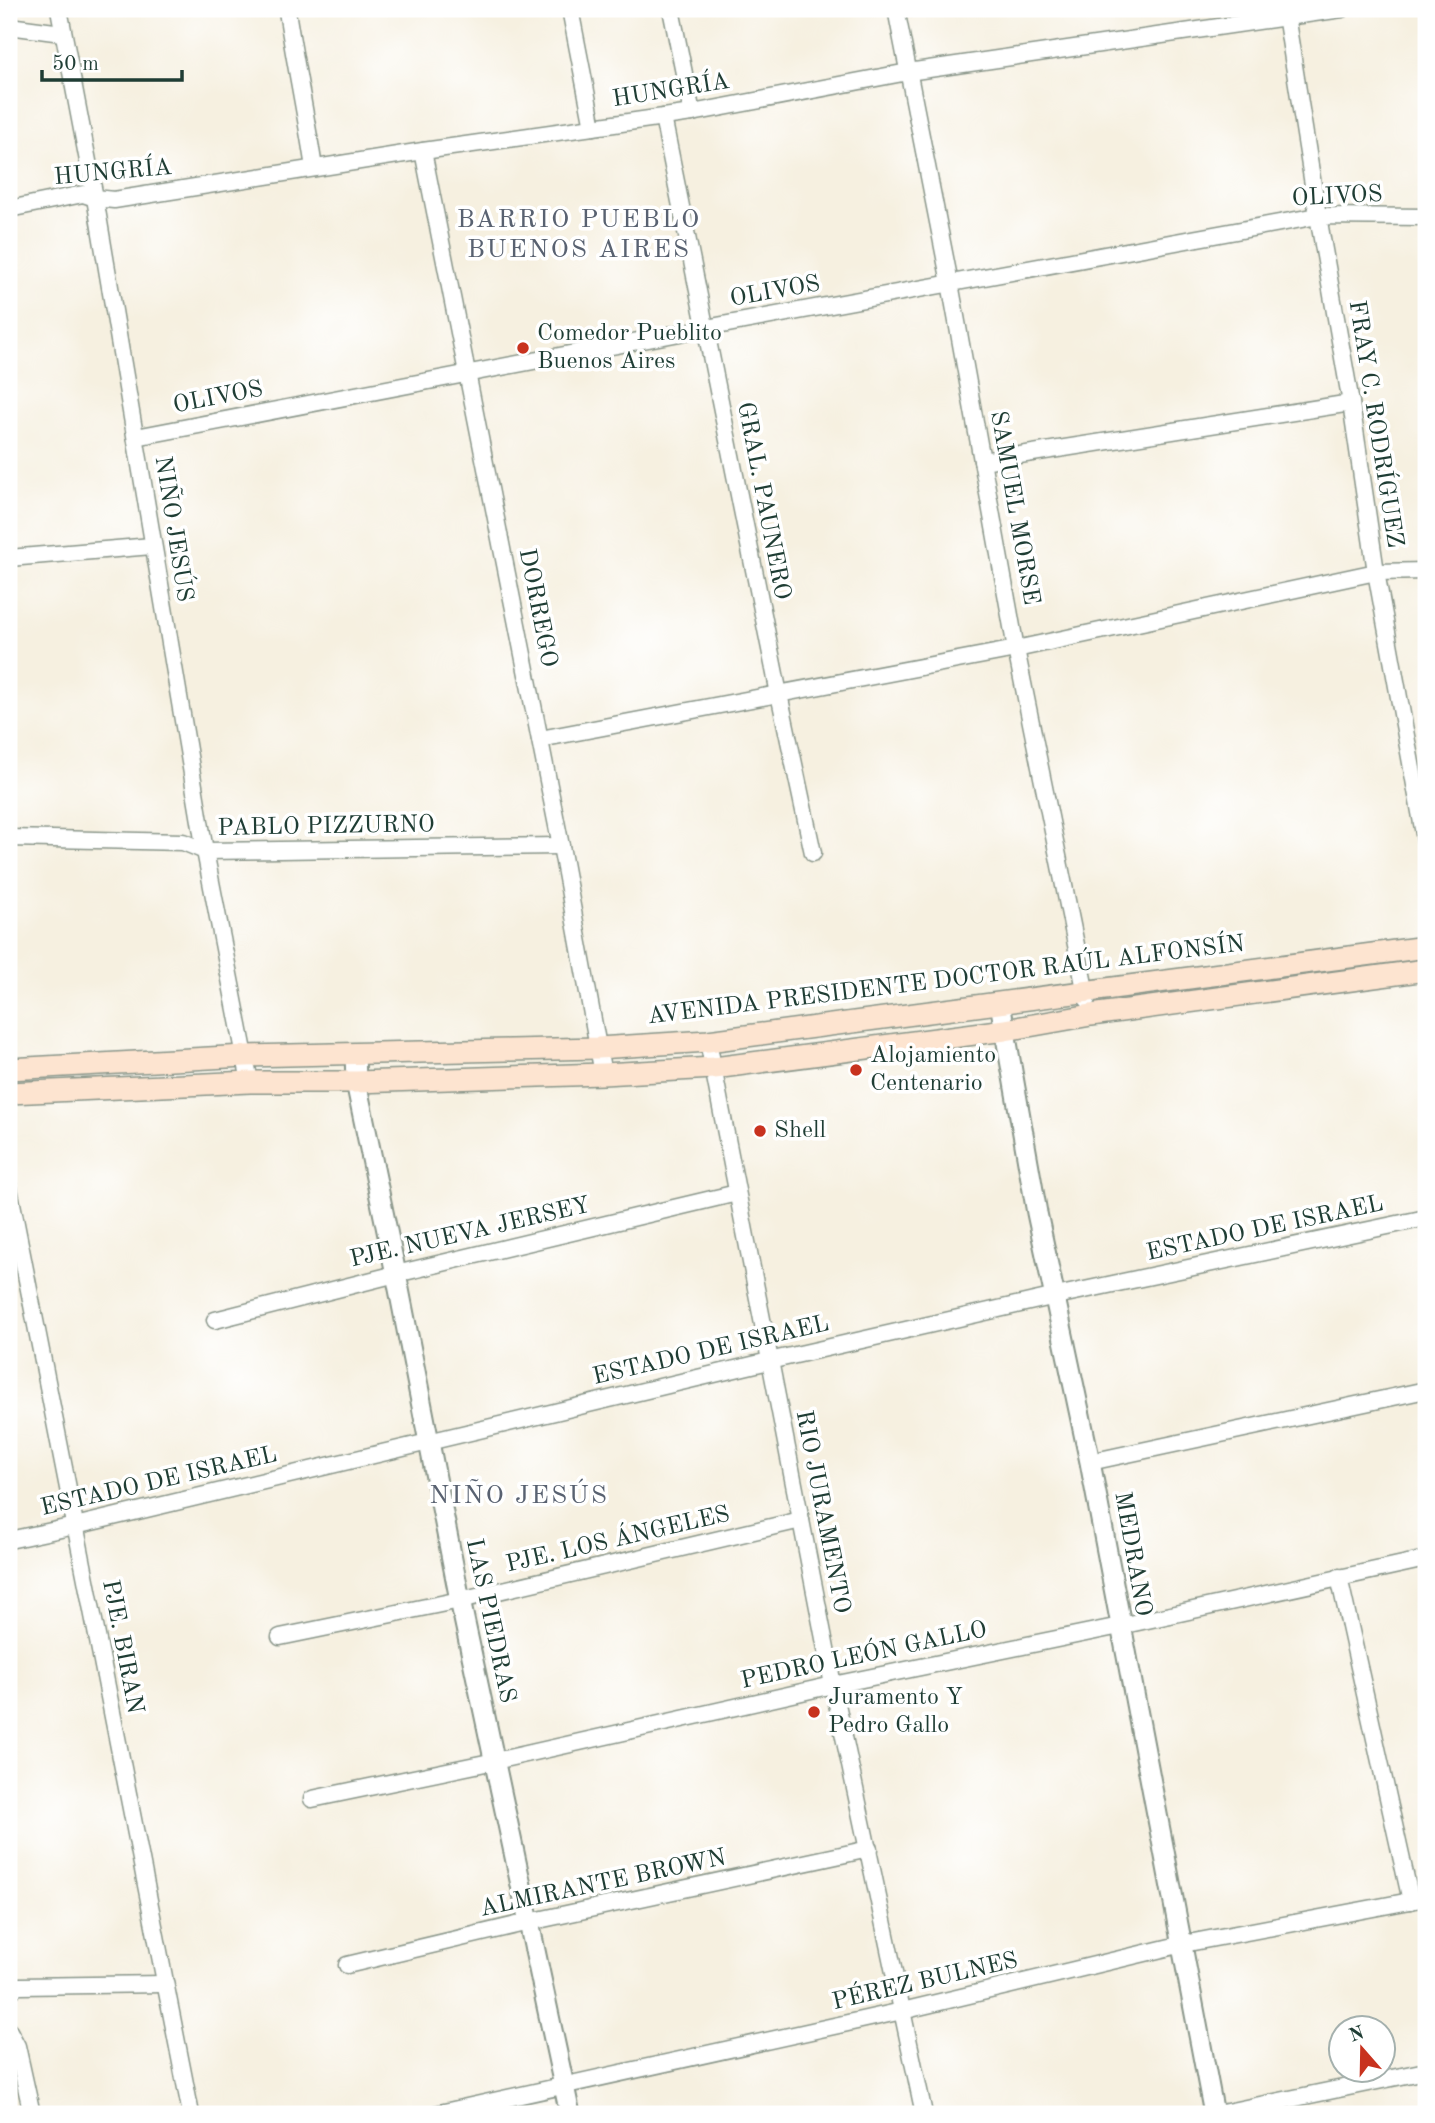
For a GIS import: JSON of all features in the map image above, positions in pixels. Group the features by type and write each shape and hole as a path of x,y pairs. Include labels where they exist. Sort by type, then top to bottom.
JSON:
{"main road":[{"name":"AVENIDA PRESIDENTE DOCTOR RAÚL ALFONSÍN","path":"9,1069 245,1056 598,1048 709,1041 1426,947"},
{"name":"AVENIDA PRESIDENTE DOCTOR RAÚL ALFONSÍN","path":"1005,1030 1091,1015 1426,970"},
{"path":"9,1093 250,1082 356,1082 714,1068 1005,1030"}],"street":[{"name":"NIÑO JESÚS","path":"58,9 95,198 205,851 250,1082"},
{"path":"570,9 593,127"},
{"path":"671,9 692,113"},
{"name":"SAMUEL MORSE","path":"896,9 950,284 1016,649 1091,1015"},
{"name":"HUNGRÍA","path":"9,209 83,194 114,200 423,151 692,113 908,72 1286,13 1342,9"},
{"path":"288,10 314,168"},
{"name":"FRAY C. RODRÍGUEZ","path":"1286,13 1351,403 1376,572 1426,845"},
{"path":"9,26 62,33"},
{"name":"GRAL. PAUNERO","path":"663,117 813,853"},
{"name":"DORREGO","path":"423,151 561,846 603,1074"},
{"name":"OLIVOS","path":"135,438 706,328 1318,216 1426,216"},
{"path":"982,461 1351,403"},
{"path":"9,558 152,545"},
{"path":"540,739 1016,649 1376,572 1426,571"},
{"name":"PABLO PIZZURNO","path":"9,838 183,842 205,851 561,846"},
{"name":"MEDRANO","path":"1000,1003 1037,1213 1090,1462 1216,2114"},
{"name":"RIO JURAMENTO","path":"709,1041 833,1685 924,2114"},
{"name":"LAS PIEDRAS","path":"355,1054 356,1082 396,1273 427,1441 570,2114"},
{"name":"PJE. BIRAN","path":"9,1188 191,2114"},
{"name":"PJE. NUEVA JERSEY","path":"215,1320 396,1273 737,1194"},
{"name":"ESTADO DE ISRAEL","path":"9,1540 769,1361 1056,1296 1426,1218"},
{"path":"1090,1462 1426,1390"},
{"name":"PJE. LOS ÁNGELES","path":"280,1637 460,1600 802,1520"},
{"name":"PEDRO LEÓN GALLO","path":"312,1799 1426,1559"},
{"path":"1339,1577 1418,1899"},
{"name":"ALMIRANTE BROWN","path":"347,1965 529,1922 869,1849"},
{"name":"PÉREZ BULNES","path":"435,2114 902,2011 1183,1944 1418,1899"},
{"path":"9,1991 19,1986 165,1984"},
{"path":"9,2031 17,2046 32,2114"},
{"path":"1216,2114 1426,2071"}],"place":[{"name":"Comedor Pueblito Buenos Aires","path":"523,348"},
{"name":"Alojamiento Centenario","path":"856,1070"},
{"name":"Shell","path":"760,1131"},
{"name":"Juramento Y Pedro Gallo","path":"814,1712"}],"district":[{"name":"BARRIO PUEBLO BUENOS AIRES","path":"579,235"},
{"name":"NIÑO JESÚS","path":"519,1496"}]}
